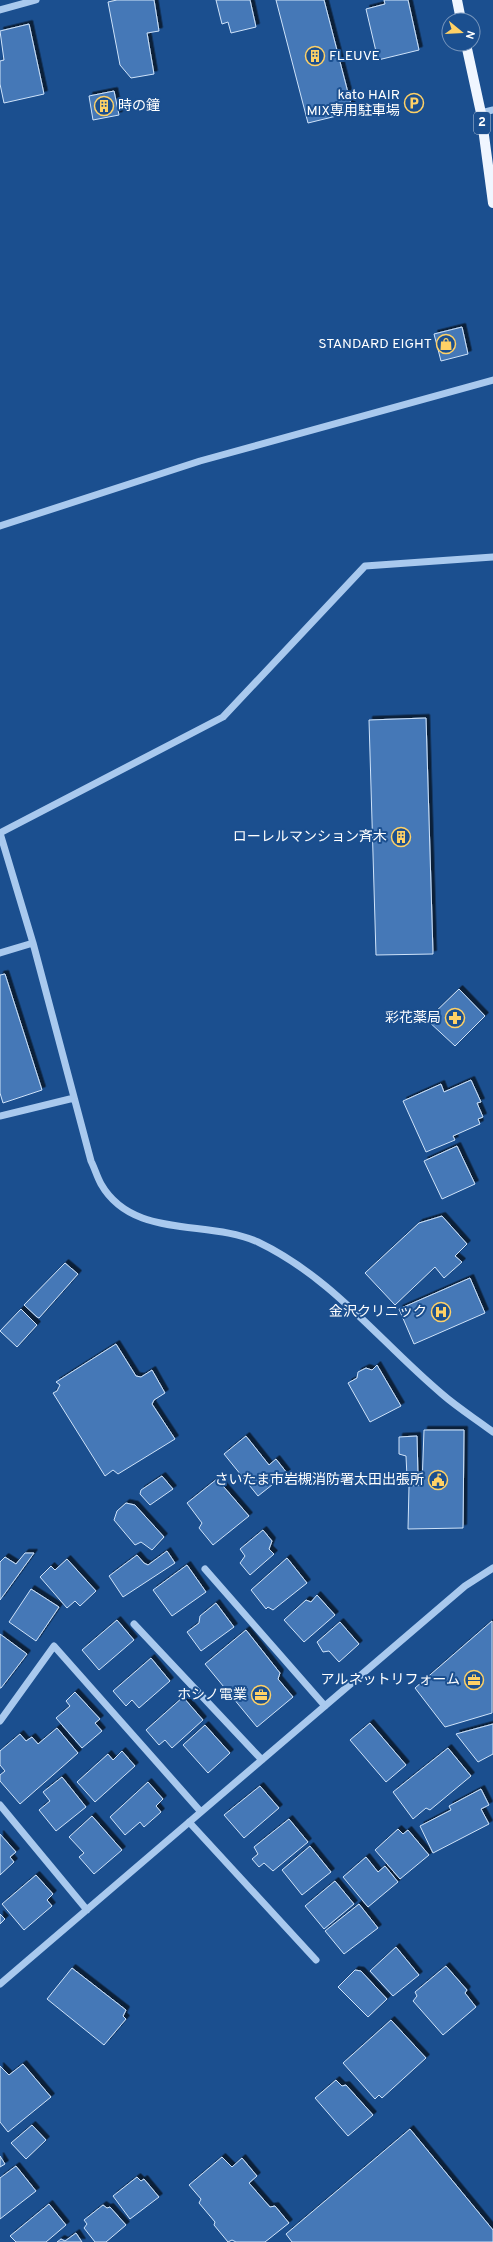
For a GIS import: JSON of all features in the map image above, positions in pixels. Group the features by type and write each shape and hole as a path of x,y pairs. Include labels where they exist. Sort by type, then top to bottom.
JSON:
{"main road":[{"path":"457,0 459,12"},
{"name":"2","path":"468,52 481,113 493,203"}],"street":[{"path":"0,10 36,0"},
{"path":"481,113 493,110"},
{"path":"0,526 200,461 493,380"},
{"path":"493,557 365,566 223,717 0,833 33,943 91,1161 102,1184 120,1205 144,1218 172,1226 233,1233 257,1242 290,1261 343,1299 442,1394 493,1432"},
{"path":"0,953 33,943"},
{"path":"0,1116 74,1098"},
{"path":"0,1984 465,1586 493,1568"},
{"path":"205,1569 325,1706"},
{"path":"134,1624 262,1760"},
{"path":"0,1721 54,1646 201,1812"},
{"path":"0,1805 87,1910"},
{"path":"189,1822 316,1960"}],"building":[{"path":"117,0 154,0 159,31 147,33 154,74 131,78 120,65 108,2"},
{"path":"216,0 250,0 256,27 231,33 228,22 222,24"},
{"name":"FLEUVE","path":"276,0 324,0 353,112 308,123"},
{"path":"384,0 408,0 419,50 378,60 366,9 385,4"},
{"path":"29,24 44,94 4,103 0,84 0,61 4,60 0,31"},
{"name":"時の鐘","path":"114,91 119,115 93,120 89,96"},
{"path":"462,327 468,354 441,361 434,334"},
{"name":"ローレルマンション斉木","path":"426,718 433,954 376,955 369,720"},
{"path":"5,974 42,1090 3,1103 0,1093 0,975"},
{"path":"459,989 485,1016 455,1046 427,1020"},
{"path":"471,1080 481,1102 477,1103 483,1117 478,1119 480,1124 453,1136 455,1140 426,1152 403,1101 441,1084 444,1092"},
{"path":"457,1146 475,1184 442,1199 424,1161"},
{"path":"442,1216 467,1244 455,1256 462,1262 444,1278 435,1267 395,1305 365,1273 419,1223"},
{"path":"65,1263 78,1274 39,1318 24,1305"},
{"path":"470,1278 485,1313 414,1344 399,1309"},
{"path":"21,1309 37,1325 17,1347 0,1331"},
{"path":"116,1344 136,1376 141,1377 152,1370 165,1393 154,1400 152,1404 175,1439 118,1474 113,1470 105,1476 53,1393 57,1391 60,1385 56,1382"},
{"path":"377,1365 401,1406 370,1422 348,1383 357,1378 358,1372 366,1368 372,1370"},
{"path":"424,1430 464,1430 463,1528 408,1529 409,1486 422,1485"},
{"path":"246,1436 269,1465 276,1459 287,1473 258,1496 224,1454"},
{"path":"417,1436 418,1477 407,1477 406,1456 399,1454 399,1437"},
{"path":"162,1476 173,1489 150,1505 140,1494 141,1490"},
{"path":"217,1479 249,1516 213,1545 199,1528 202,1523 187,1503"},
{"path":"126,1503 135,1505 164,1537 152,1550 141,1542 135,1545 114,1520 117,1511"},
{"path":"263,1530 272,1541 269,1549 274,1554 250,1575 240,1563 245,1556 240,1549"},
{"path":"167,1551 175,1563 123,1597 109,1576 137,1555 144,1563 148,1565"},
{"path":"25,1553 34,1553 0,1600 0,1562 5,1557 16,1564"},
{"path":"287,1558 307,1583 273,1610 268,1607 266,1609 251,1590"},
{"path":"67,1559 96,1591 80,1606 75,1601 67,1608 40,1577 51,1566 55,1570"},
{"path":"187,1565 206,1592 172,1616 153,1590"},
{"path":"31,1589 59,1607 36,1641 9,1622"},
{"path":"317,1595 335,1615 304,1642 284,1620 306,1600 311,1602"},
{"path":"216,1603 234,1627 201,1651 187,1632 199,1623 200,1616"},
{"path":"117,1620 134,1640 99,1670 82,1650"},
{"path":"492,1621 492,1713 445,1727 415,1688"},
{"path":"340,1622 359,1644 339,1662 329,1651 323,1652 317,1642"},
{"path":"246,1630 280,1673 278,1679 293,1697 257,1727 205,1664"},
{"path":"0,1634 27,1654 1,1688 0,1688"},
{"path":"151,1658 170,1681 139,1708 132,1700 126,1706 113,1691"},
{"path":"75,1692 100,1719 95,1723 102,1731 82,1748 56,1718 70,1706 66,1701"},
{"path":"183,1697 203,1720 172,1748 165,1740 159,1745 146,1730"},
{"path":"370,1723 406,1765 386,1782 350,1740"},
{"path":"493,1724 493,1754 478,1762 456,1734"},
{"path":"205,1725 230,1753 208,1773 183,1745"},
{"path":"57,1728 78,1753 20,1804 0,1781 0,1775 5,1771 0,1765 0,1751 20,1734 26,1741 32,1737 38,1744"},
{"path":"448,1748 471,1776 430,1810 426,1808 413,1819 393,1792"},
{"path":"122,1751 135,1766 95,1802 77,1782 108,1754 113,1760"},
{"path":"62,1777 86,1807 56,1831 39,1810 50,1801 43,1792"},
{"path":"148,1782 163,1799 156,1806 161,1812 144,1827 140,1822 125,1835 110,1817"},
{"path":"260,1786 279,1808 244,1838 224,1815"},
{"path":"481,1789 489,1805 481,1809 489,1824 433,1853 420,1826 451,1810 449,1806"},
{"path":"92,1816 122,1850 94,1874 79,1857 84,1853 69,1837"},
{"path":"289,1819 308,1842 273,1871 264,1863 259,1867 252,1859 258,1854 254,1847"},
{"path":"398,1829 403,1834 408,1830 429,1855 400,1879 375,1850"},
{"path":"0,1834 16,1852 10,1857 14,1862 0,1875"},
{"path":"310,1846 331,1872 302,1895 282,1870"},
{"path":"366,1857 378,1872 385,1866 398,1882 368,1907 343,1877"},
{"path":"36,1875 53,1894 47,1900 52,1906 24,1930 2,1904"},
{"path":"335,1881 354,1904 324,1929 305,1906"},
{"path":"359,1904 378,1928 344,1954 325,1931"},
{"path":"0,1914 5,1919 0,1924"},
{"path":"396,1947 419,1975 393,1996 370,1971"},
{"path":"446,1966 467,1990 465,1993 476,2007 443,2035 413,2001 417,1996 415,1992"},
{"path":"72,1968 126,2010 123,2016 126,2019 104,2045 47,1999"},
{"path":"355,1970 361,1971 387,1999 368,2017 338,1987"},
{"path":"391,2020 426,2058 382,2098 379,2095 375,2099 343,2063"},
{"path":"23,2064 51,2097 8,2132 0,2122 0,2066 9,2075"},
{"path":"336,2080 342,2086 346,2085 373,2115 348,2136 315,2098"},
{"path":"32,2125 46,2140 26,2159 11,2143"},
{"path":"410,2129 493,2230 493,2242 292,2242 286,2234"},
{"path":"0,2156 5,2164 0,2167"},
{"path":"222,2157 232,2167 242,2158 257,2176 249,2183 270,2207 275,2206 289,2223 265,2242 236,2242 232,2240 228,2242 214,2225 215,2222 199,2203 201,2199 189,2185"},
{"path":"16,2166 36,2191 0,2219 0,2178"},
{"path":"137,2177 141,2181 144,2179 159,2197 130,2219 113,2196"},
{"path":"49,2204 66,2225 46,2242 16,2242 10,2236"},
{"path":"103,2205 107,2208 110,2207 126,2225 106,2242 95,2242 84,2228 87,2224 84,2220"},
{"path":"76,2233 82,2242 57,2242 61,2239 65,2241"}],"place":[{"name":"FLEUVE","path":"315,56"},
{"name":"kato HAIR MIX専用駐車場","path":"414,103"},
{"name":"時の鐘","path":"104,106"},
{"name":"STANDARD EIGHT","path":"446,344"},
{"name":"ローレルマンション斉木","path":"401,837"},
{"name":"彩花薬局","path":"455,1018"},
{"name":"金沢クリニック","path":"441,1312"},
{"name":"さいたま市岩槻消防署太田出張所","path":"438,1480"},
{"name":"アルネットリフォーム","path":"474,1680"},
{"name":"ホシノ電業","path":"261,1695"}]}
